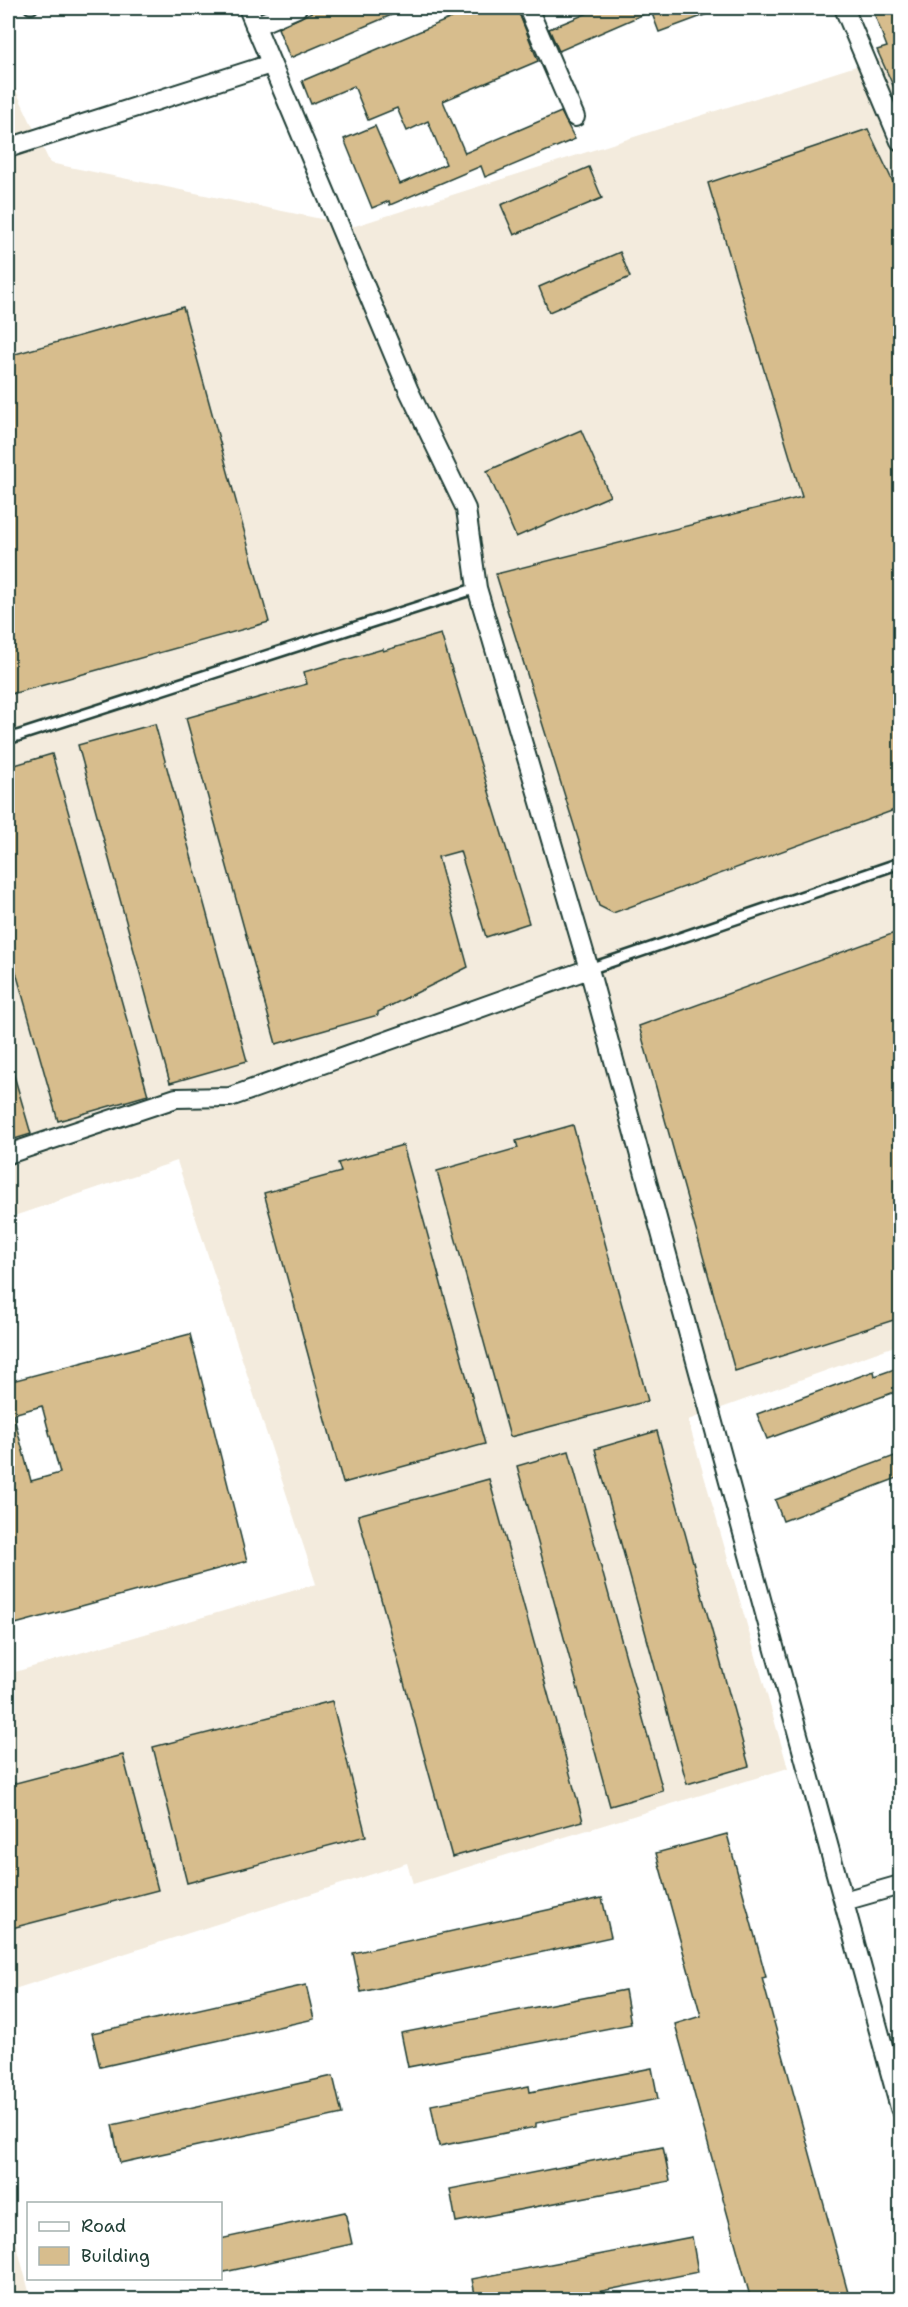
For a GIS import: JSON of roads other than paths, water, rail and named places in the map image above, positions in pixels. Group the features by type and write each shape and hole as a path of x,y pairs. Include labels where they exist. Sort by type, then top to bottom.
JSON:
{"street":[{"path":"248,8 409,391 466,508 477,588 589,969 900,2108"},
{"path":"255,26 297,8"},
{"path":"528,8 575,117"},
{"path":"844,8 900,141"},
{"path":"8,148 271,64"},
{"path":"8,1154 176,1098 230,1097 589,969"},
{"path":"844,1901 900,1885"}],"lane":[{"path":"8,738 477,588"},
{"path":"589,969 900,863"}]}
